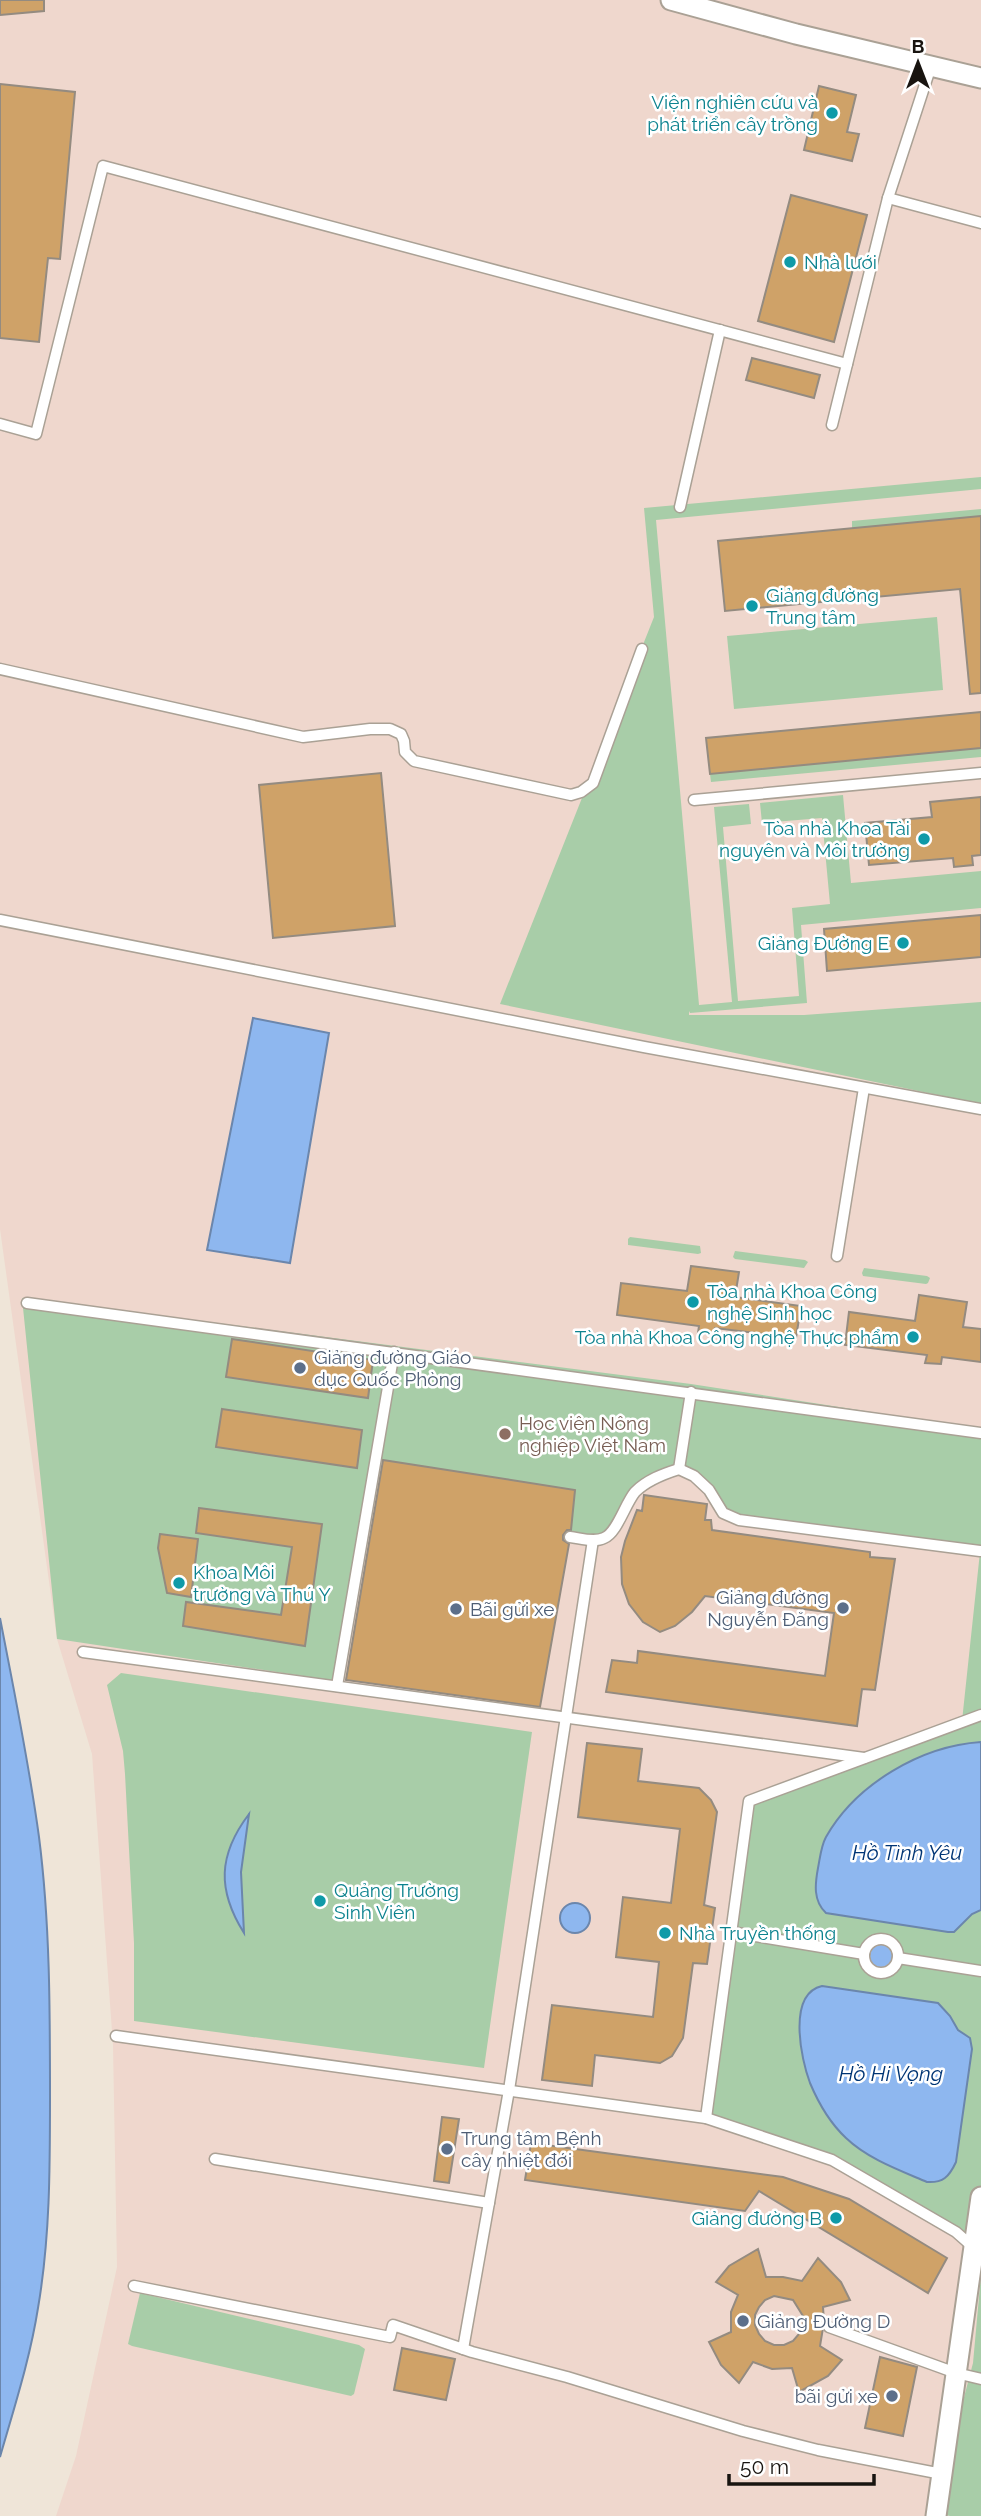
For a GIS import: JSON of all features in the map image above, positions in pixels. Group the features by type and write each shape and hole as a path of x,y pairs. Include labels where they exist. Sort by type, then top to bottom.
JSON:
{"street":[{"path":"671,0 981,78"},
{"path":"936,2516 981,2197"}],"lane":[{"path":"832,425 888,198 931,66"},
{"path":"0,424 36,434 103,166 847,364"},
{"path":"888,198 981,223"},
{"path":"680,507 720,330"},
{"path":"0,669 303,737 390,729 401,734 405,752 414,761 571,795 582,792 593,783 642,649"},
{"path":"694,800 981,773"},
{"path":"0,920 296,980 981,1109"},
{"path":"836,1256 864,1088"},
{"path":"27,1303 981,1433"},
{"path":"337,1686 394,1352"},
{"path":"679,1469 691,1392"},
{"path":"570,1537 593,1540 605,1538 612,1531 633,1494 660,1475 679,1469 694,1476 709,1490 723,1513 739,1520 981,1551"},
{"path":"463,2349 509,2090 593,1540"},
{"path":"83,1653 864,1758"},
{"path":"706,2118 749,1801 981,1715"},
{"path":"731,1932 864,1954"},
{"path":"883,1939 894,1946 898,1958 892,1970 879,1973 867,1967 864,1954 870,1943 883,1939"},
{"path":"898,1958 981,1971"},
{"path":"116,2036 706,2118 832,2160 956,2232 974,2247"},
{"path":"215,2159 489,2203"},
{"path":"134,2286 390,2337 393,2325 463,2349 625,2394 743,2431 818,2450 942,2474"},
{"path":"829,2327 956,2373 981,2379"}],"shaded area":[{"name":"Học viện Nông nghiệp Việt Nam","path":"0,0 981,0 981,2516 56,2516 76,2456 117,2267 113,2045 92,1754 57,1639 0,1229"}],"green space":[{"path":"981,477 981,489 656,520 699,1005 732,1002 714,807 749,804 751,824 723,827 738,1001 799,996 792,908 830,904 822,818 762,823 760,803 843,795 851,883 981,871 981,908 801,925 807,1003 689,1011 689,1015 804,1015 981,1002 981,1104 500,1004 654,617 644,508"},
{"path":"981,509 981,516 852,529 852,521"},
{"path":"937,617 943,690 734,709 727,636"},
{"path":"981,748 981,757 711,782 710,774"},
{"path":"630,1237 700,1246 701,1253 628,1245"},
{"path":"735,1251 808,1262 804,1268 735,1259"},
{"path":"864,1268 930,1278 926,1284 863,1276"},
{"path":"22,1298 691,1384 981,1429 981,2248 832,2160 706,2117 749,1801 962,1721 980,1552 723,1513 709,1490 679,1469 642,1486 605,1538 570,1537 575,1490 382,1460 343,1682 57,1639"},
{"name":"Quảng Trường Sinh Viên","path":"121,1673 532,1732 484,2068 134,2021 134,1943 125,1774 123,1751 107,1685"},
{"path":"981,2275 981,2516 950,2516 934,2512 973,2363"},
{"path":"140,2293 359,2345 365,2349 354,2394 351,2396 132,2346 128,2344"}],"water":[{"path":"253,1018 329,1033 290,1263 207,1250"},
{"path":"0,1618 31,1782 43,1869 49,1967 50,2150 45,2255 38,2308 31,2346 0,2457"},
{"name":"Hồ Tình Yêu","path":"981,1742 981,1910 972,1914 954,1932 826,1913 816,1892 822,1848 826,1837 854,1800 892,1771 914,1760 958,1745"},
{"path":"249,1814 241,1872 244,1933 229,1902 225,1873 231,1844"},
{"path":"575,1903 586,1907 590,1918 586,1929 575,1933 564,1929 560,1918 564,1907"},
{"path":"881,1942 887,1943 895,1951 895,1963 887,1971 881,1972 875,1971 867,1963 866,1957 867,1951 875,1943"},
{"name":"Hồ Hi Vọng","path":"822,1986 938,2003 958,2030 970,2038 972,2049 956,2162 945,2178 927,2182 874,2158 846,2138 825,2112 806,2072 800,2028 804,2001 811,1991"}],"building":[{"path":"0,0 44,0 44,11 0,15"},
{"path":"0,84 75,92 60,259 48,258 39,342 0,338"},
{"name":"Viện nghiên cứu và phát triển cây trồng","path":"819,86 856,95 847,132 859,134 852,161 804,150"},
{"path":"791,195 867,215 834,342 758,321"},
{"path":"752,358 820,375 814,398 746,380"},
{"name":"Giảng đường Trung tâm","path":"981,516 981,693 970,694 960,589 725,611 718,541"},
{"path":"981,712 981,748 710,774 706,738"},
{"path":"381,773 395,926 273,938 259,785"},
{"name":"Tòa nhà Khoa Tài nguyên và Môi trường","path":"981,797 981,855 972,856 973,865 954,867 953,858 869,865 865,823 932,817 930,802"},
{"name":"Giảng Đường E","path":"981,915 981,957 827,971 824,929"},
{"name":"Tòa nhà Khoa Công nghệ Sinh học","path":"691,1266 739,1272 735,1297 801,1306 796,1338 715,1328 713,1335 698,1333 699,1326 617,1315 621,1283 687,1291"},
{"name":"Tòa nhà Khoa Công nghệ Thực phẩm","path":"919,1295 967,1302 963,1327 981,1329 981,1362 942,1357 941,1364 925,1363 927,1355 845,1345 849,1312 915,1321"},
{"name":"Giảng đường Giáo dục Quốc Phòng","path":"232,1339 373,1360 368,1398 226,1377"},
{"name":"Giảng đường Giáo dục Quốc Phòng","path":"222,1409 362,1430 357,1468 216,1447"},
{"name":"Bãi gửi xe","path":"383,1460 575,1490 571,1530 567,1530 563,1535 563,1540 569,1544 540,1707 346,1680"},
{"name":"Giảng đường Nguyễn Đăng","path":"644,1495 707,1504 705,1520 711,1520 712,1530 870,1552 870,1557 895,1559 875,1690 862,1689 857,1726 606,1692 612,1660 637,1663 638,1651 825,1676 834,1613 705,1596 692,1612 675,1626 660,1632 643,1622 629,1604 622,1584 621,1557 637,1510 642,1511"},
{"name":"Khoa Môi trường và Thú Y","path":"199,1508 322,1524 305,1646 183,1626 186,1602 281,1615 292,1547 196,1533"},
{"path":"160,1534 198,1539 191,1597 167,1593 158,1548"},
{"name":"Nhà Truyền thống","path":"587,1743 642,1749 638,1781 699,1788 711,1800 717,1812 704,1905 715,1908 707,1964 693,1963 683,2038 672,2056 660,2063 595,2055 592,2086 542,2080 552,2005 653,2017 659,1962 616,1957 623,1897 671,1903 680,1829 578,1817"},
{"path":"442,2117 459,2119 449,2183 434,2181"},
{"name":"Giảng đường B","path":"531,2143 783,2177 849,2199 947,2258 928,2293 759,2191 745,2211 525,2180"},
{"name":"Giảng Đường D","path":"758,2249 766,2277 802,2281 818,2258 841,2282 850,2300 823,2307 824,2322 820,2346 842,2360 828,2376 799,2392 792,2368 772,2369 753,2362 739,2383 721,2365 709,2342 731,2332 731,2312 738,2295 716,2282 729,2266","holes":["774,2296 793,2300 803,2316 803,2326 799,2334 784,2345 765,2341 755,2325 755,2315 759,2307"]},
{"path":"402,2348 455,2359 446,2400 394,2390"},
{"name":"bãi gửi xe","path":"880,2357 917,2367 903,2436 865,2428"}],"place":[{"name":"Viện nghiên cứu và phát triển cây trồng","path":"832,113"},
{"name":"Nhà lưới","path":"790,262"},
{"name":"Giảng đường Trung tâm","path":"752,606"},
{"name":"Tòa nhà Khoa Tài nguyên và Môi trường","path":"924,839"},
{"name":"Giảng Đường E","path":"903,943"},
{"name":"Tòa nhà Khoa Công nghệ Sinh học","path":"693,1302"},
{"name":"Tòa nhà Khoa Công nghệ Thực phẩm","path":"913,1337"},
{"name":"Giảng đường Giáo dục Quốc Phòng","path":"300,1368"},
{"name":"Học viện Nông nghiệp Việt Nam","path":"505,1434"},
{"name":"Khoa Môi trường và Thú Y","path":"179,1583"},
{"name":"Giảng đường Nguyễn Đăng","path":"843,1608"},
{"name":"Bãi gửi xe","path":"456,1609"},
{"name":"Quảng Trường Sinh Viên","path":"320,1901"},
{"name":"Nhà Truyền thống","path":"665,1933"},
{"name":"Trung tâm Bệnh cây nhiệt đới","path":"447,2149"},
{"name":"Giảng đường B","path":"836,2218"},
{"name":"Giảng Đường D","path":"743,2321"},
{"name":"bãi gửi xe","path":"892,2396"}]}
